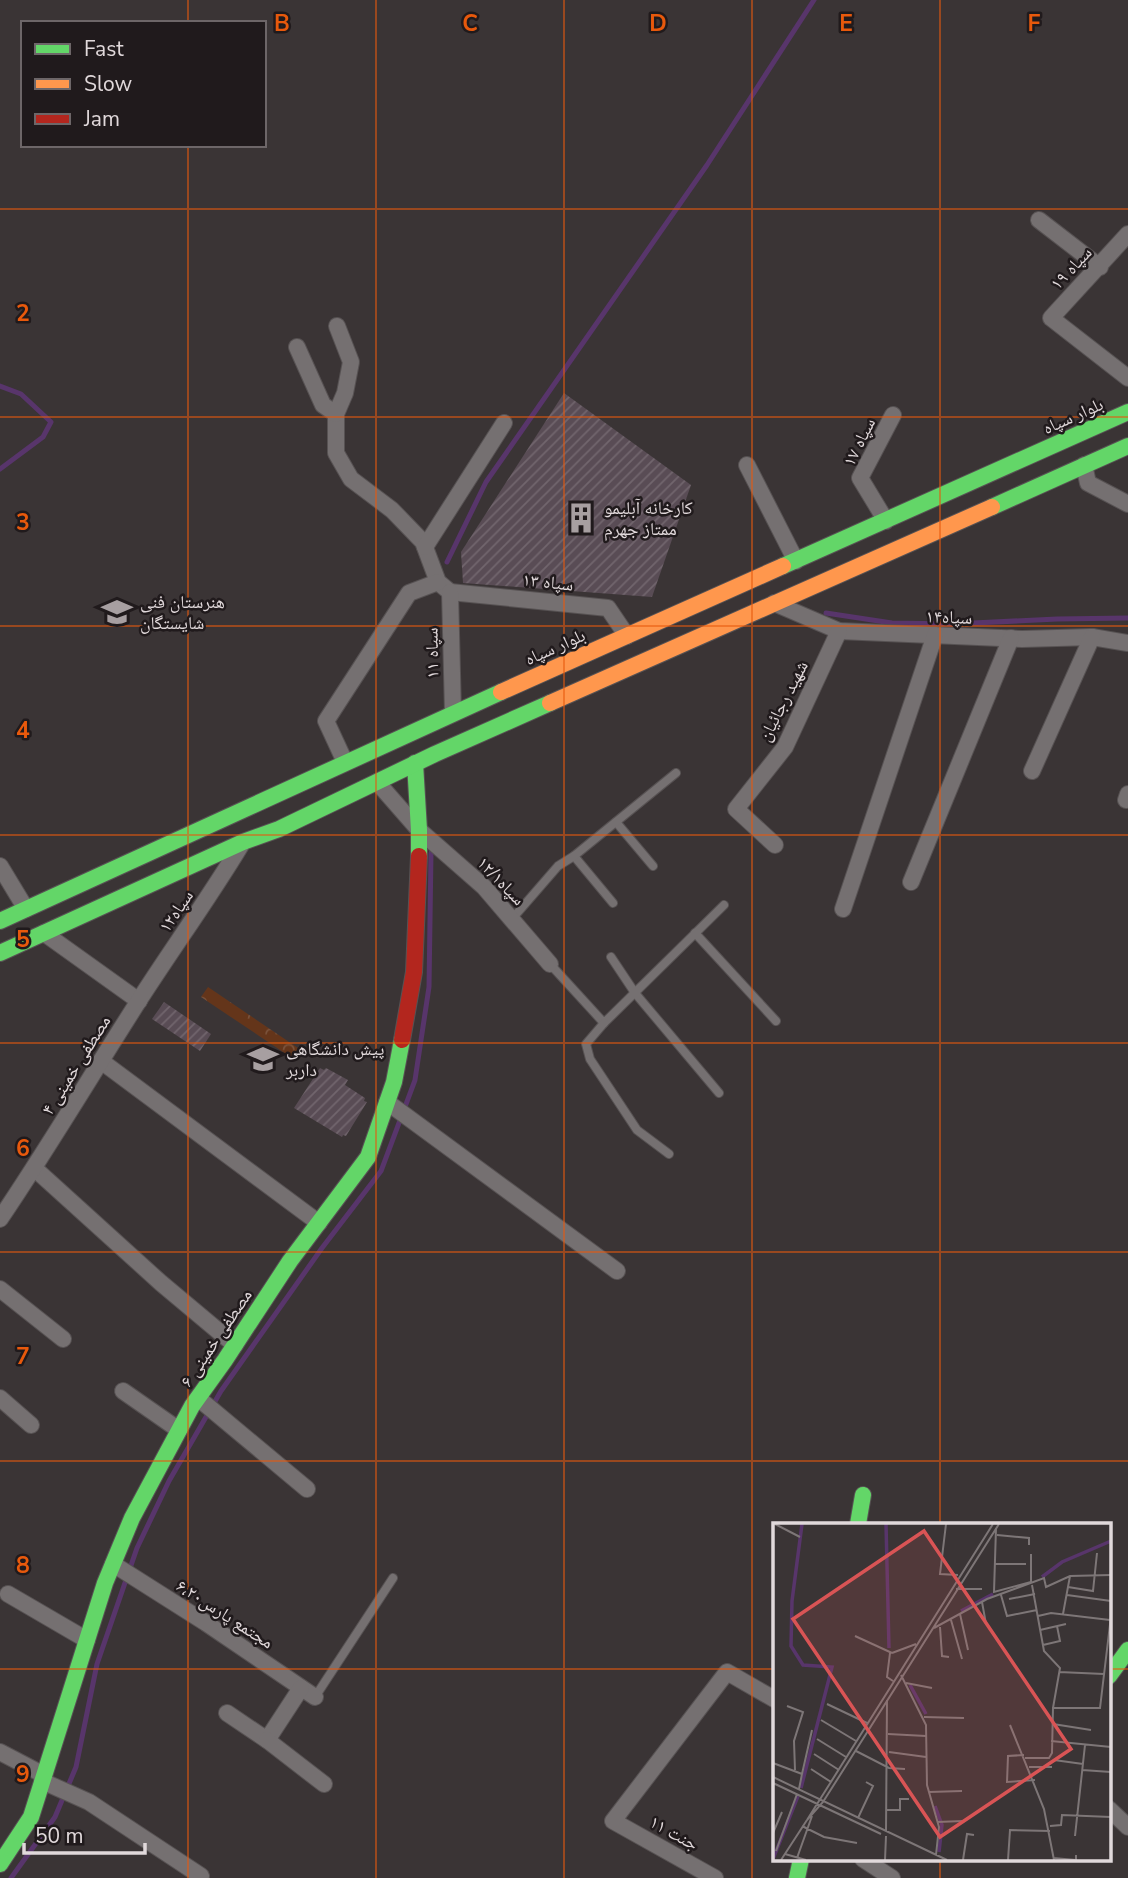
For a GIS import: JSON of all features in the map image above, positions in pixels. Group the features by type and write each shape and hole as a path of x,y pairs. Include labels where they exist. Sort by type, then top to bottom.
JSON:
{"main road":[{"name":"بلوار سپاه","path":"0,921 453,713 1128,412"},
{"path":"0,953 243,842 279,829 415,763 1128,446"},
{"path":"415,763 419,830"},
{"path":"235,813 243,842"},
{"name":"مصطفی خمینی ۶","path":"0,1864 31,1817 105,1583 132,1518 198,1398 290,1261 368,1157 394,1083 414,972 419,830"},
{"path":"858,1523 863,1495"},
{"path":"1110,1674 1126,1660"},
{"path":"797,1878 801,1860"}],"street":[{"path":"1039,220 1100,267"},
{"name":"سپاه ۱۹","path":"1128,234 1051,318 1128,378"},
{"path":"337,326 351,362 345,393 336,414 336,453 351,479 392,510 425,547"},
{"path":"297,347 323,405 336,414"},
{"name":"سپاه ۱۷","path":"886,521 860,478 893,415"},
{"path":"425,547 504,423"},
{"path":"747,464 796,561"},
{"path":"1084,465 1088,483 1128,504"},
{"name":"سپاه ۱۱","path":"425,547 444,587 453,713"},
{"path":"345,762 326,721 409,593 444,587"},
{"name":"سپاه ۱۳","path":"444,587 608,608 627,636"},
{"name":"سپاه۱۴","path":"774,603 839,631 1011,638 1092,637 1128,643"},
{"name":"شهید رجائیان","path":"775,845 736,809 785,747 839,631"},
{"path":"843,908 935,635"},
{"path":"1032,771 1092,637"},
{"path":"911,882 1011,638"},
{"name":"سپاه۱۲/۱","path":"377,782 419,830 484,887 551,964"},
{"name":"سپاه۱۲","path":"139,1001 243,842"},
{"path":"0,866 26,909"},
{"path":"44,933 139,1001"},
{"name":"مصطفی خمینی ۴","path":"0,1219 139,1001"},
{"path":"102,1061 319,1223"},
{"path":"387,1102 617,1271"},
{"path":"34,1168 161,1283 235,1345"},
{"path":"0,1289 63,1339"},
{"path":"123,1391 179,1430"},
{"path":"0,1398 31,1425"},
{"path":"198,1398 307,1489"},
{"name":"۶،مجتمع پارس۲۰","path":"113,1564 315,1697"},
{"path":"8,1594 87,1640"},
{"name":"جنت ۱۱","path":"715,1878 613,1822 727,1672 773,1698"},
{"path":"267,1740 301,1688"},
{"path":"227,1713 324,1784"},
{"path":"0,1752 89,1802 201,1876"},
{"path":"1110,1810 1128,1827"},
{"path":"865,1860 892,1878"}],"lane":[{"path":"512,919 558,866 676,773"},
{"path":"616,822 653,866"},
{"path":"574,856 613,903"},
{"path":"669,1153 637,1130 590,1059 586,1044 724,905"},
{"path":"695,933 776,1021"},
{"path":"611,957 635,993 719,1093"},
{"path":"551,964 604,1023"},
{"path":"315,1697 393,1578"}],"green space":[{"path":"208,987 298,1048 292,1058 201,997"}],"building":[{"name":"کارخانه آبلیمو ممتاز جهرم","path":"564,393 691,485 652,597 463,583 461,552"},
{"path":"164,1002 211,1034 200,1051 152,1019"},
{"name":"پیش دانشگاهی داربر","path":"320,1068 326,1068 348,1080 345,1085 367,1102 346,1136 342,1137 294,1108"}],"waterway":[{"path":"447,562 486,482 707,165 814,0"},
{"path":"0,386 21,394 51,422 43,437 0,469"},
{"path":"826,613 892,623 953,624 1128,618"},
{"path":"11,1878 55,1817 76,1767 97,1664 137,1548 169,1481 221,1391 322,1248 381,1171 415,1080 429,987 431,853"}],"traffic: fast":[{"path":"783,566 1128,412"},
{"path":"992,507 1128,446"},
{"path":"0,921 501,692"},
{"path":"0,953 243,842 279,829 435,754 550,703"},
{"path":"415,763 419,856"},
{"path":"0,1864 31,1817 105,1583 132,1518 192,1406 290,1261 368,1157 394,1082 402,1040"},
{"path":"858,1523 863,1495"},
{"path":"1110,1675 1128,1650"},
{"path":"797,1878 801,1860"}],"traffic: slow":[{"path":"550,703 992,507"},
{"path":"501,692 783,566"}],"traffic: jam":[{"path":"402,1040 414,972 419,856"}],"place":[{"name":"کارخانه آبلیمو ممتاز جهرم","path":"581,518"},
{"name":"هنرستان فنی شایستگان","path":"117,612"},
{"name":"پیش دانشگاهی داربر","path":"263,1059"}]}
